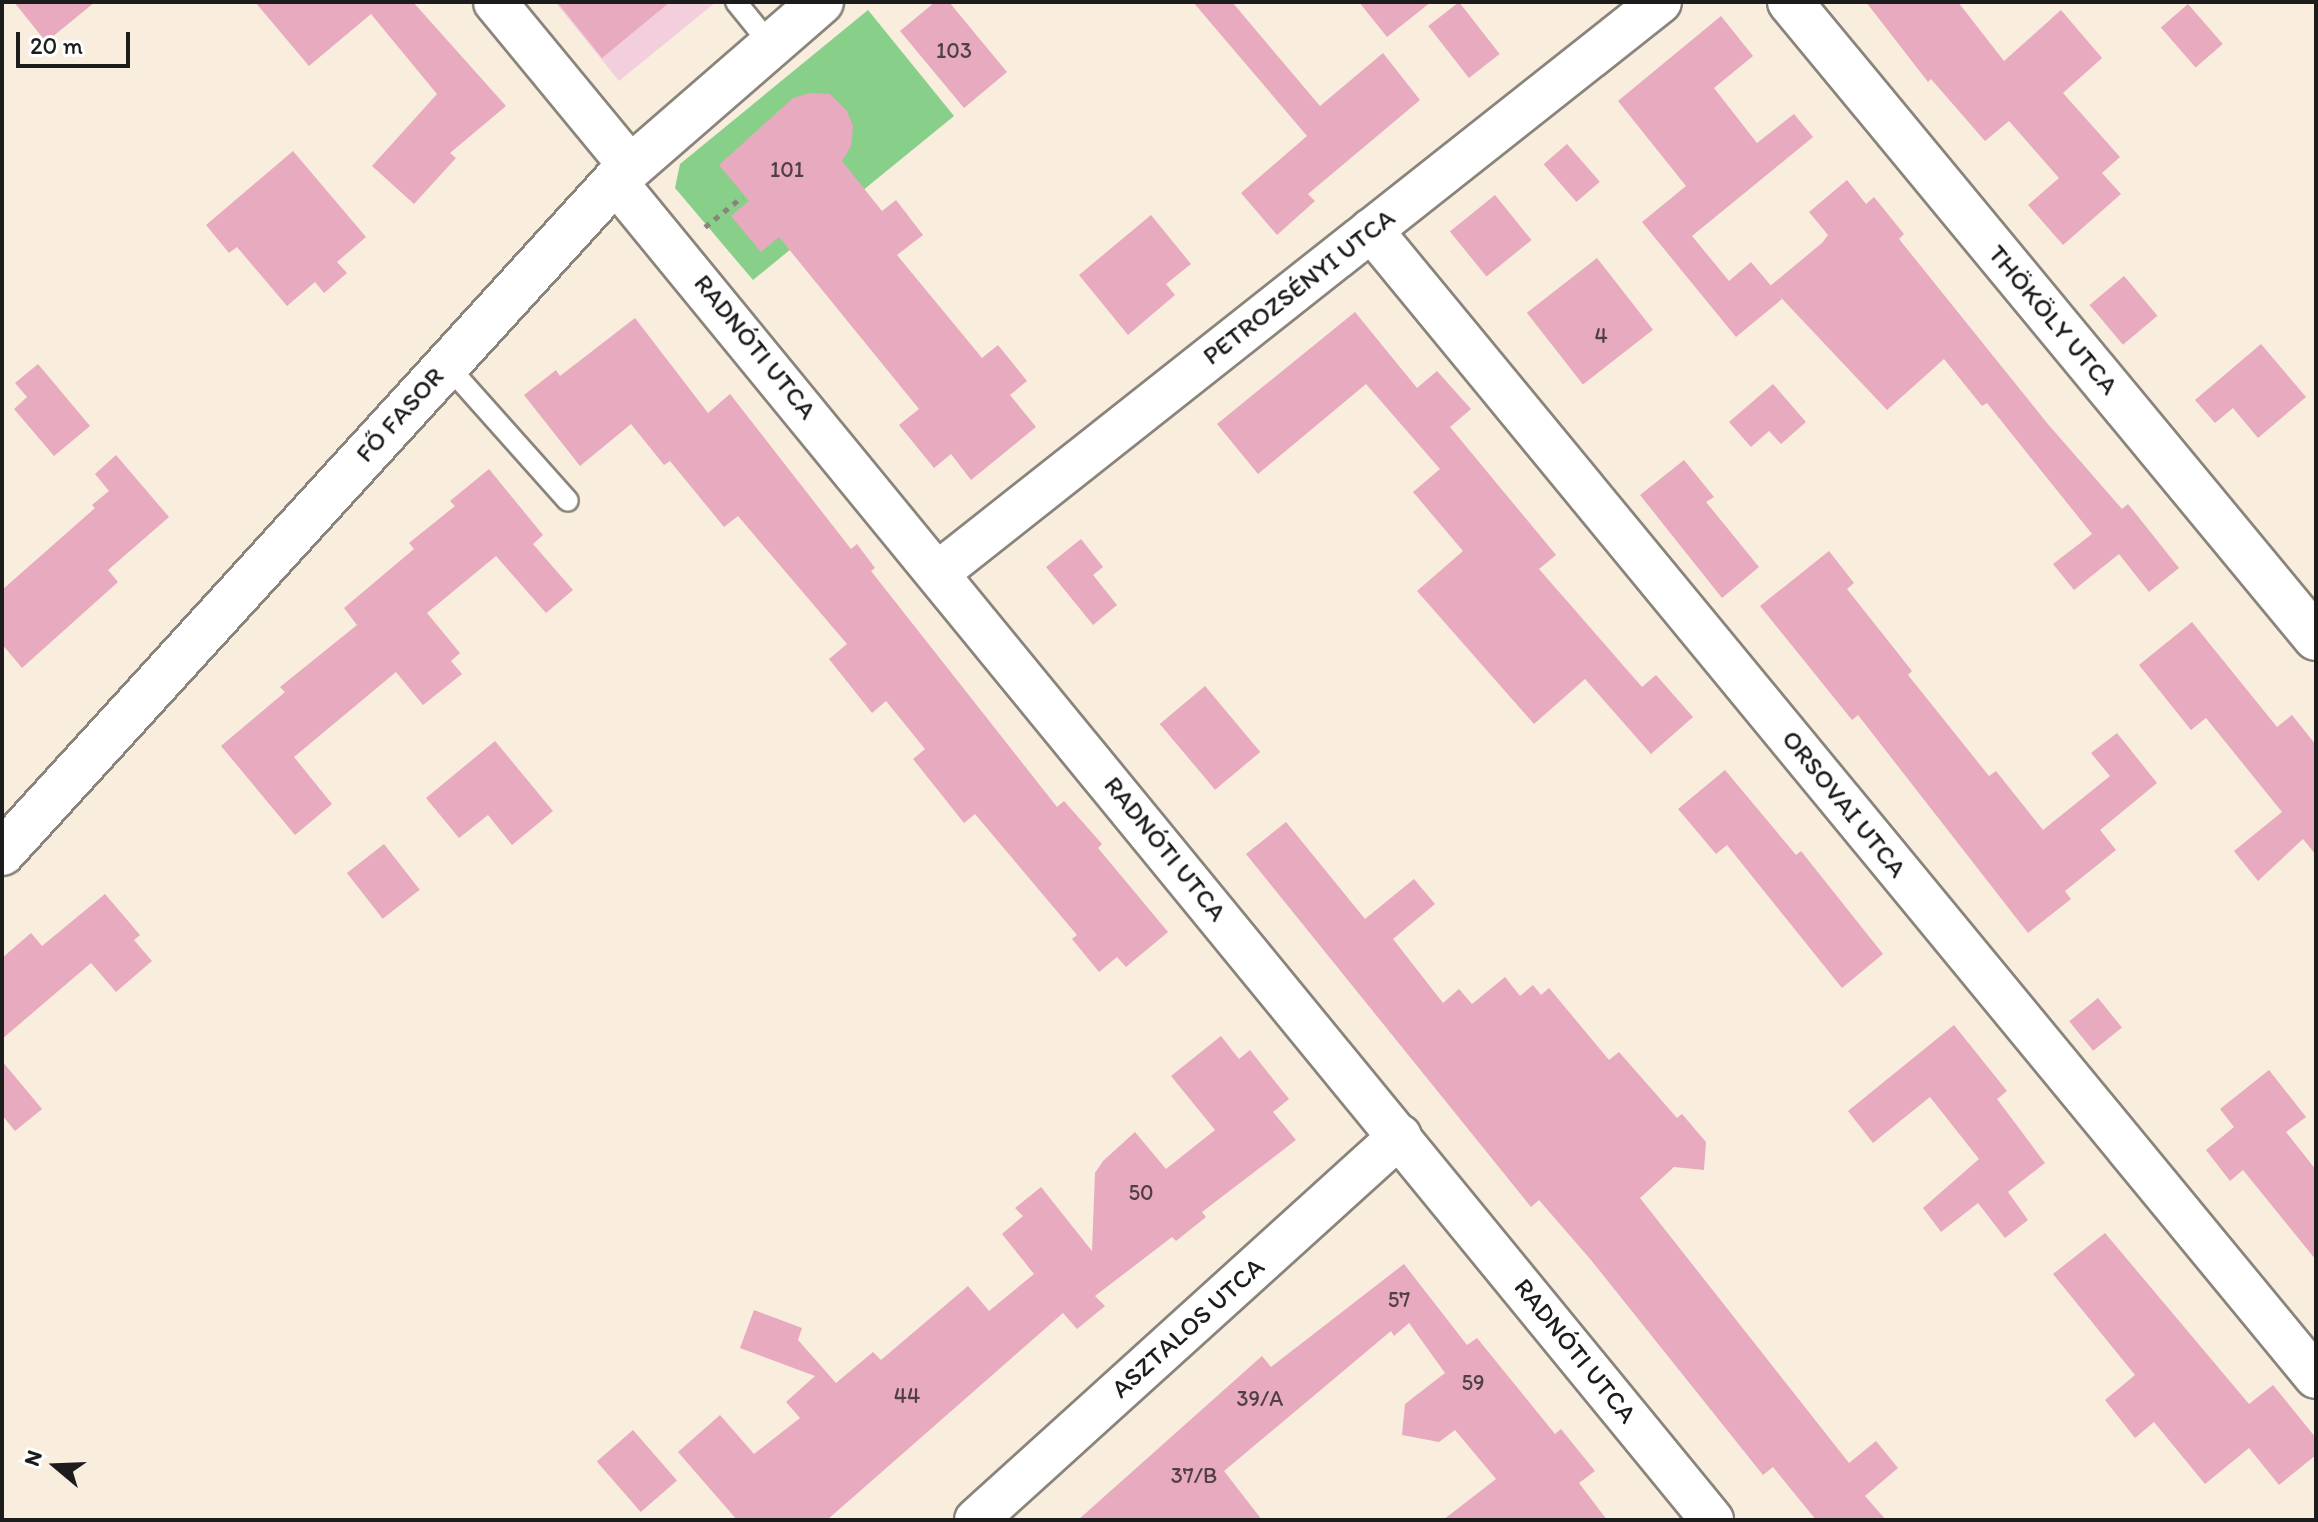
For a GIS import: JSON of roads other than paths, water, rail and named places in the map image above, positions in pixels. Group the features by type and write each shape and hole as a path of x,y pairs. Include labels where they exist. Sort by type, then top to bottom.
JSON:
{"street":[{"name":"RADNÓTI UTCA","path":"495,2 623,173 677,251 1712,1520"},
{"name":"FŐ FASOR","path":"2,853 623,173 821,2"},
{"name":"PETROZSÉNYI UTCA","path":"939,572 1660,2"},
{"name":"THÖKÖLY UTCA","path":"1790,2 2316,638"},
{"name":"ORSOVAI UTCA","path":"1371,230 2316,1377"},
{"name":"ASZTALOS UTCA","path":"976,1520 1400,1136"}],"lane":[{"path":"736,2 771,45"},
{"path":"446,364 568,501"}]}
